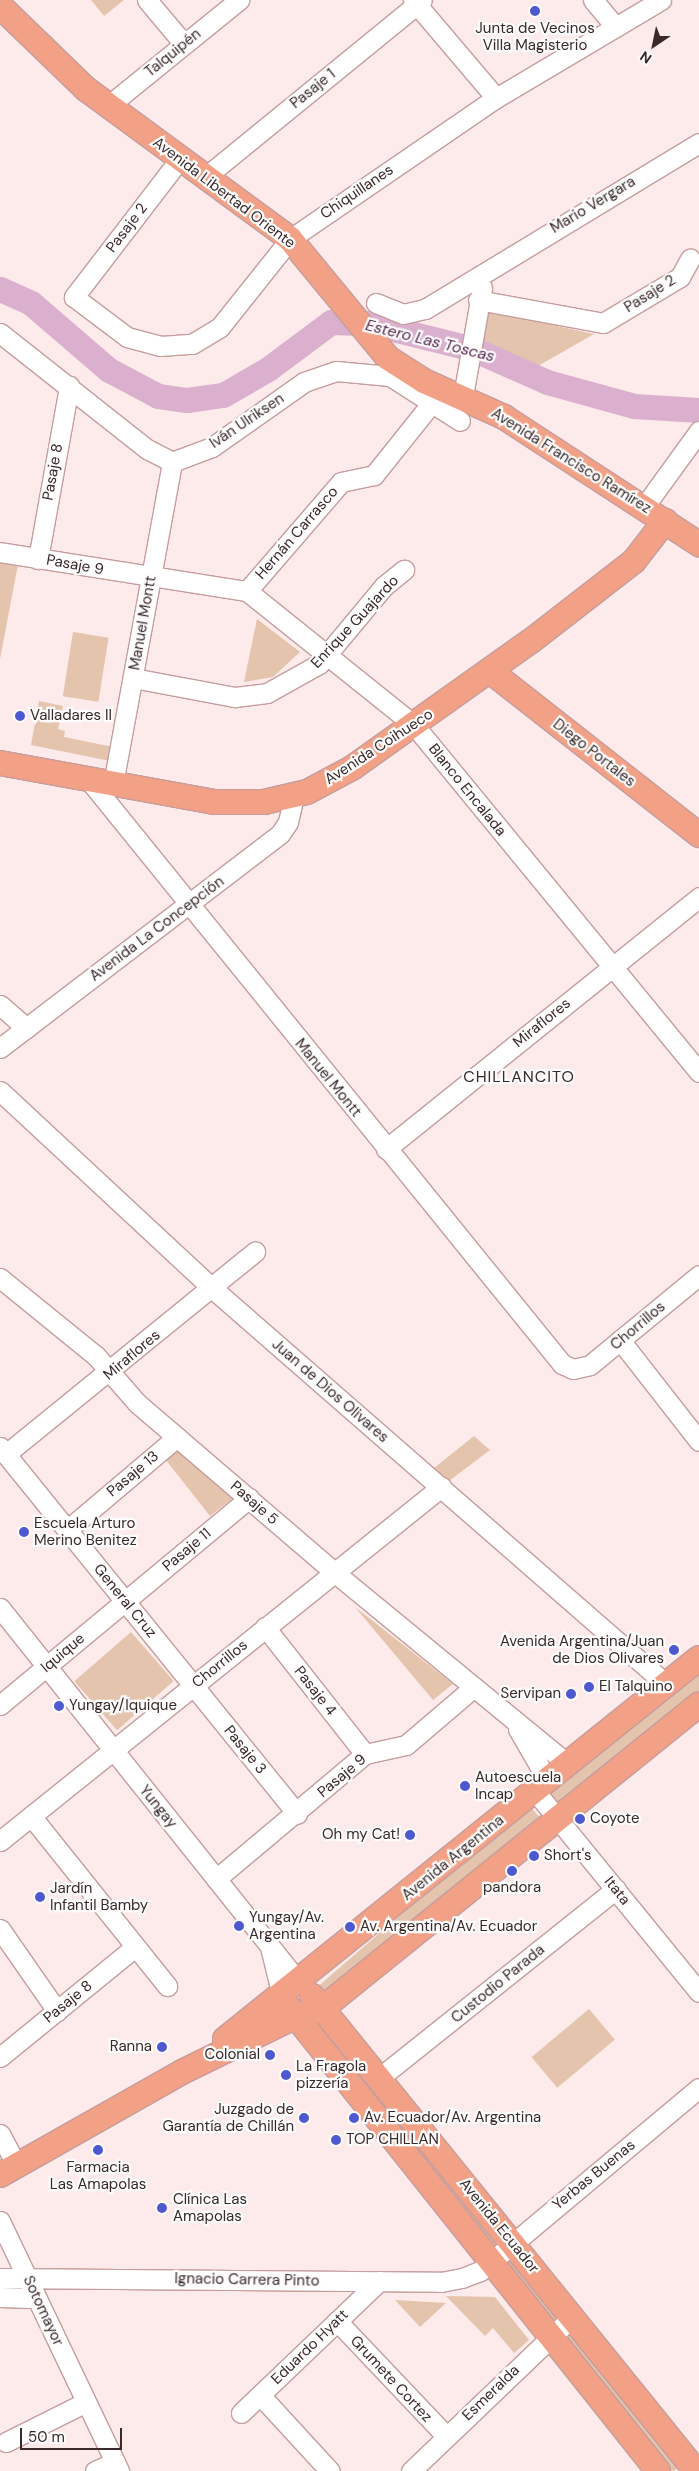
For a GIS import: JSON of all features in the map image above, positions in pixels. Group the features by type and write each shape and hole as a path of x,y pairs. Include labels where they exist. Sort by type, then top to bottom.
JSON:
{"main road":[{"name":"Avenida Libertad Oriente","path":"0,6 65,72 179,160 290,239 316,266 344,305 388,358 436,394"},
{"name":"Avenida Francisco Ramírez","path":"436,394 465,385 504,417 699,544"},
{"name":"Avenida Coihueco","path":"0,763 89,780 232,803 294,796 337,777 490,672 622,571 644,550 665,521"},
{"name":"Diego Portales","path":"490,672 699,835"},
{"name":"Avenida Argentina","path":"182,2072 290,1989 699,1658"},
{"path":"9,2171 182,2072 292,2018 323,2008 699,1705"},
{"name":"Avenida Ecuador","path":"290,1989 323,2008 696,2469"},
{"name":"Avenida Ecuador","path":"290,1989 292,2018 658,2471"}],"street":[{"path":"147,0 184,44"},
{"name":"Talquipén","path":"108,106 239,0"},
{"path":"594,0 616,27"},
{"name":"Chiquillanes","path":"74,297 127,337 160,346 192,344 220,327 290,239 496,98 662,0"},
{"path":"417,1 496,98"},
{"name":"Pasaje 1","path":"204,178 417,1"},
{"name":"Mario Vergara","path":"376,303 396,312 418,312 488,268 699,143"},
{"name":"Pasaje 2","path":"74,297 179,160"},
{"name":"Pasaje 2","path":"478,300 603,323 680,277 690,259"},
{"path":"465,385 478,300 488,268"},
{"path":"0,333 147,449 172,462"},
{"name":"Iván Ulriksen","path":"172,462 212,447 304,382 326,374 376,372 436,394 460,421"},
{"name":"Pasaje 8","path":"38,559 69,386"},
{"name":"Hernán Carrasco","path":"247,591 341,482 374,475 436,394"},
{"path":"644,507 699,431"},
{"name":"Manuel Montt","path":"113,784 172,462"},
{"name":"Pasaje 9","path":"0,552 151,576"},
{"name":"Enrique Guajardo","path":"132,678 247,698 283,686 327,656 378,593 404,570"},
{"path":"151,576 247,591"},
{"name":"Blanco Encalada","path":"247,591 414,725 699,1072"},
{"name":"Manuel Montt","path":"89,780 557,1360 573,1369"},
{"name":"Avenida La Concepción","path":"0,1048 280,834 288,822 294,796"},
{"name":"Miraflores","path":"386,1149 699,897"},
{"path":"0,1005 26,1028"},
{"name":"Juan de Dios Olivares","path":"0,1091 212,1288 666,1684"},
{"name":"Miraflores","path":"3,1451 111,1372 255,1252"},
{"name":"Chorrillos","path":"573,1369 590,1365 699,1275"},
{"name":"Pasaje 5","path":"0,1278 111,1372 137,1403 334,1572 568,1764"},
{"path":"620,1340 699,1440"},
{"name":"Pasaje 13","path":"67,1530 177,1437"},
{"name":"General Cruz","path":"3,1451 193,1686"},
{"name":"Chorrillos","path":"0,1841 441,1487"},
{"name":"Pasaje 11","path":"125,1602 249,1498"},
{"name":"Iquique","path":"0,1705 125,1602"},
{"name":"Yungay","path":"0,1608 270,1947 290,1989"},
{"name":"Pasaje 4","path":"265,1627 365,1754"},
{"name":"Pasaje 3","path":"193,1686 297,1814"},
{"name":"Pasaje 9","path":"216,1879 297,1814 365,1754 406,1745 474,1687"},
{"name":"Pasaje 5","path":"514,1721 542,1786"},
{"name":"Itata","path":"542,1786 558,1818 699,1992"},
{"path":"31,1816 167,1986"},
{"name":"Custodio Parada","path":"379,2078 616,1889"},
{"path":"0,1929 56,2011"},
{"name":"Pasaje 8","path":"0,2057 135,1947"},
{"name":"Yerbas Buenas","path":"488,2262 699,2088"},
{"path":"0,2134 9,2171"},
{"name":"Sotomayor","path":"0,2221 117,2466 95,2471"},
{"name":"Ignacio Carrera Pinto","path":"0,2278 452,2281 480,2271 488,2262"},
{"name":"Eduardo Hyatt","path":"241,2413 379,2281"},
{"path":"0,2297 36,2298"},
{"name":"Esmeralda","path":"410,2471 549,2336 573,2316"},
{"name":"Grumete Cortez","path":"337,2321 446,2436"},
{"path":"260,2395 330,2471"},
{"path":"6,2442 86,2402"}],"shaded area":[{"path":"91,0 124,0 104,16"},
{"path":"484,310 594,334 538,366 478,338"},
{"path":"0,555 19,559 0,659"},
{"path":"257,619 300,652 273,677 244,682"},
{"path":"73,632 109,638 98,702 63,696"},
{"path":"39,701 63,706 58,729 65,731 64,737 113,747 110,761 31,745"},
{"path":"474,1436 490,1450 449,1481 434,1468"},
{"path":"178,1446 237,1495 210,1516 165,1459"},
{"path":"355,1607 453,1684 433,1700"},
{"path":"131,1632 174,1681 117,1730 74,1681"},
{"path":"699,1665 699,1691 554,1809 541,1791"},
{"path":"528,1804 542,1820 330,2004 316,1988"},
{"path":"589,2009 615,2040 557,2088 532,2057"},
{"path":"395,2123 429,2154 561,2317 548,2325"},
{"path":"446,2296 495,2297 529,2340 514,2353 493,2328 485,2336"},
{"path":"395,2300 446,2303 420,2327"},
{"path":"569,2327 683,2465 674,2471 662,2471 554,2340"}],"waterway":[{"name":"Estero Las Toscas","path":"0,289 31,303 109,370 158,396 187,400 223,395 268,369 331,322 369,323 473,349 547,382 634,406 699,410"}],"place":[{"name":"Junta de Vecinos Villa Magisterio","path":"535,11"},
{"name":"Valladares II","path":"20,716"},
{"name":"Escuela Arturo Merino Benitez","path":"24,1532"},
{"name":"Avenida Argentina/Juan de Dios Olivares","path":"674,1650"},
{"name":"El Talquino","path":"589,1687"},
{"name":"Servipan","path":"571,1694"},
{"name":"Yungay/Iquique","path":"59,1706"},
{"name":"Autoescuela Incap","path":"465,1786"},
{"name":"Coyote","path":"580,1819"},
{"name":"Oh my Cat!","path":"410,1835"},
{"name":"Short's","path":"534,1856"},
{"name":"pandora","path":"512,1871"},
{"name":"Jardín Infantil Bamby","path":"40,1897"},
{"name":"Yungay/Av. Argentina","path":"239,1926"},
{"name":"Av. Argentina/Av. Ecuador","path":"350,1927"},
{"name":"Ranna","path":"162,2047"},
{"name":"Colonial","path":"270,2055"},
{"name":"La Fragola pizzería","path":"286,2075"},
{"name":"Juzgado de Garantía de Chillán","path":"304,2118"},
{"name":"Av. Ecuador/Av. Argentina","path":"354,2118"},
{"name":"TOP CHILLAN","path":"336,2140"},
{"name":"Farmacia Las Amapolas","path":"98,2150"},
{"name":"Clínica Las Amapolas","path":"162,2208"}],"district":[{"name":"CHILLANCITO","path":"519,1077"}]}
